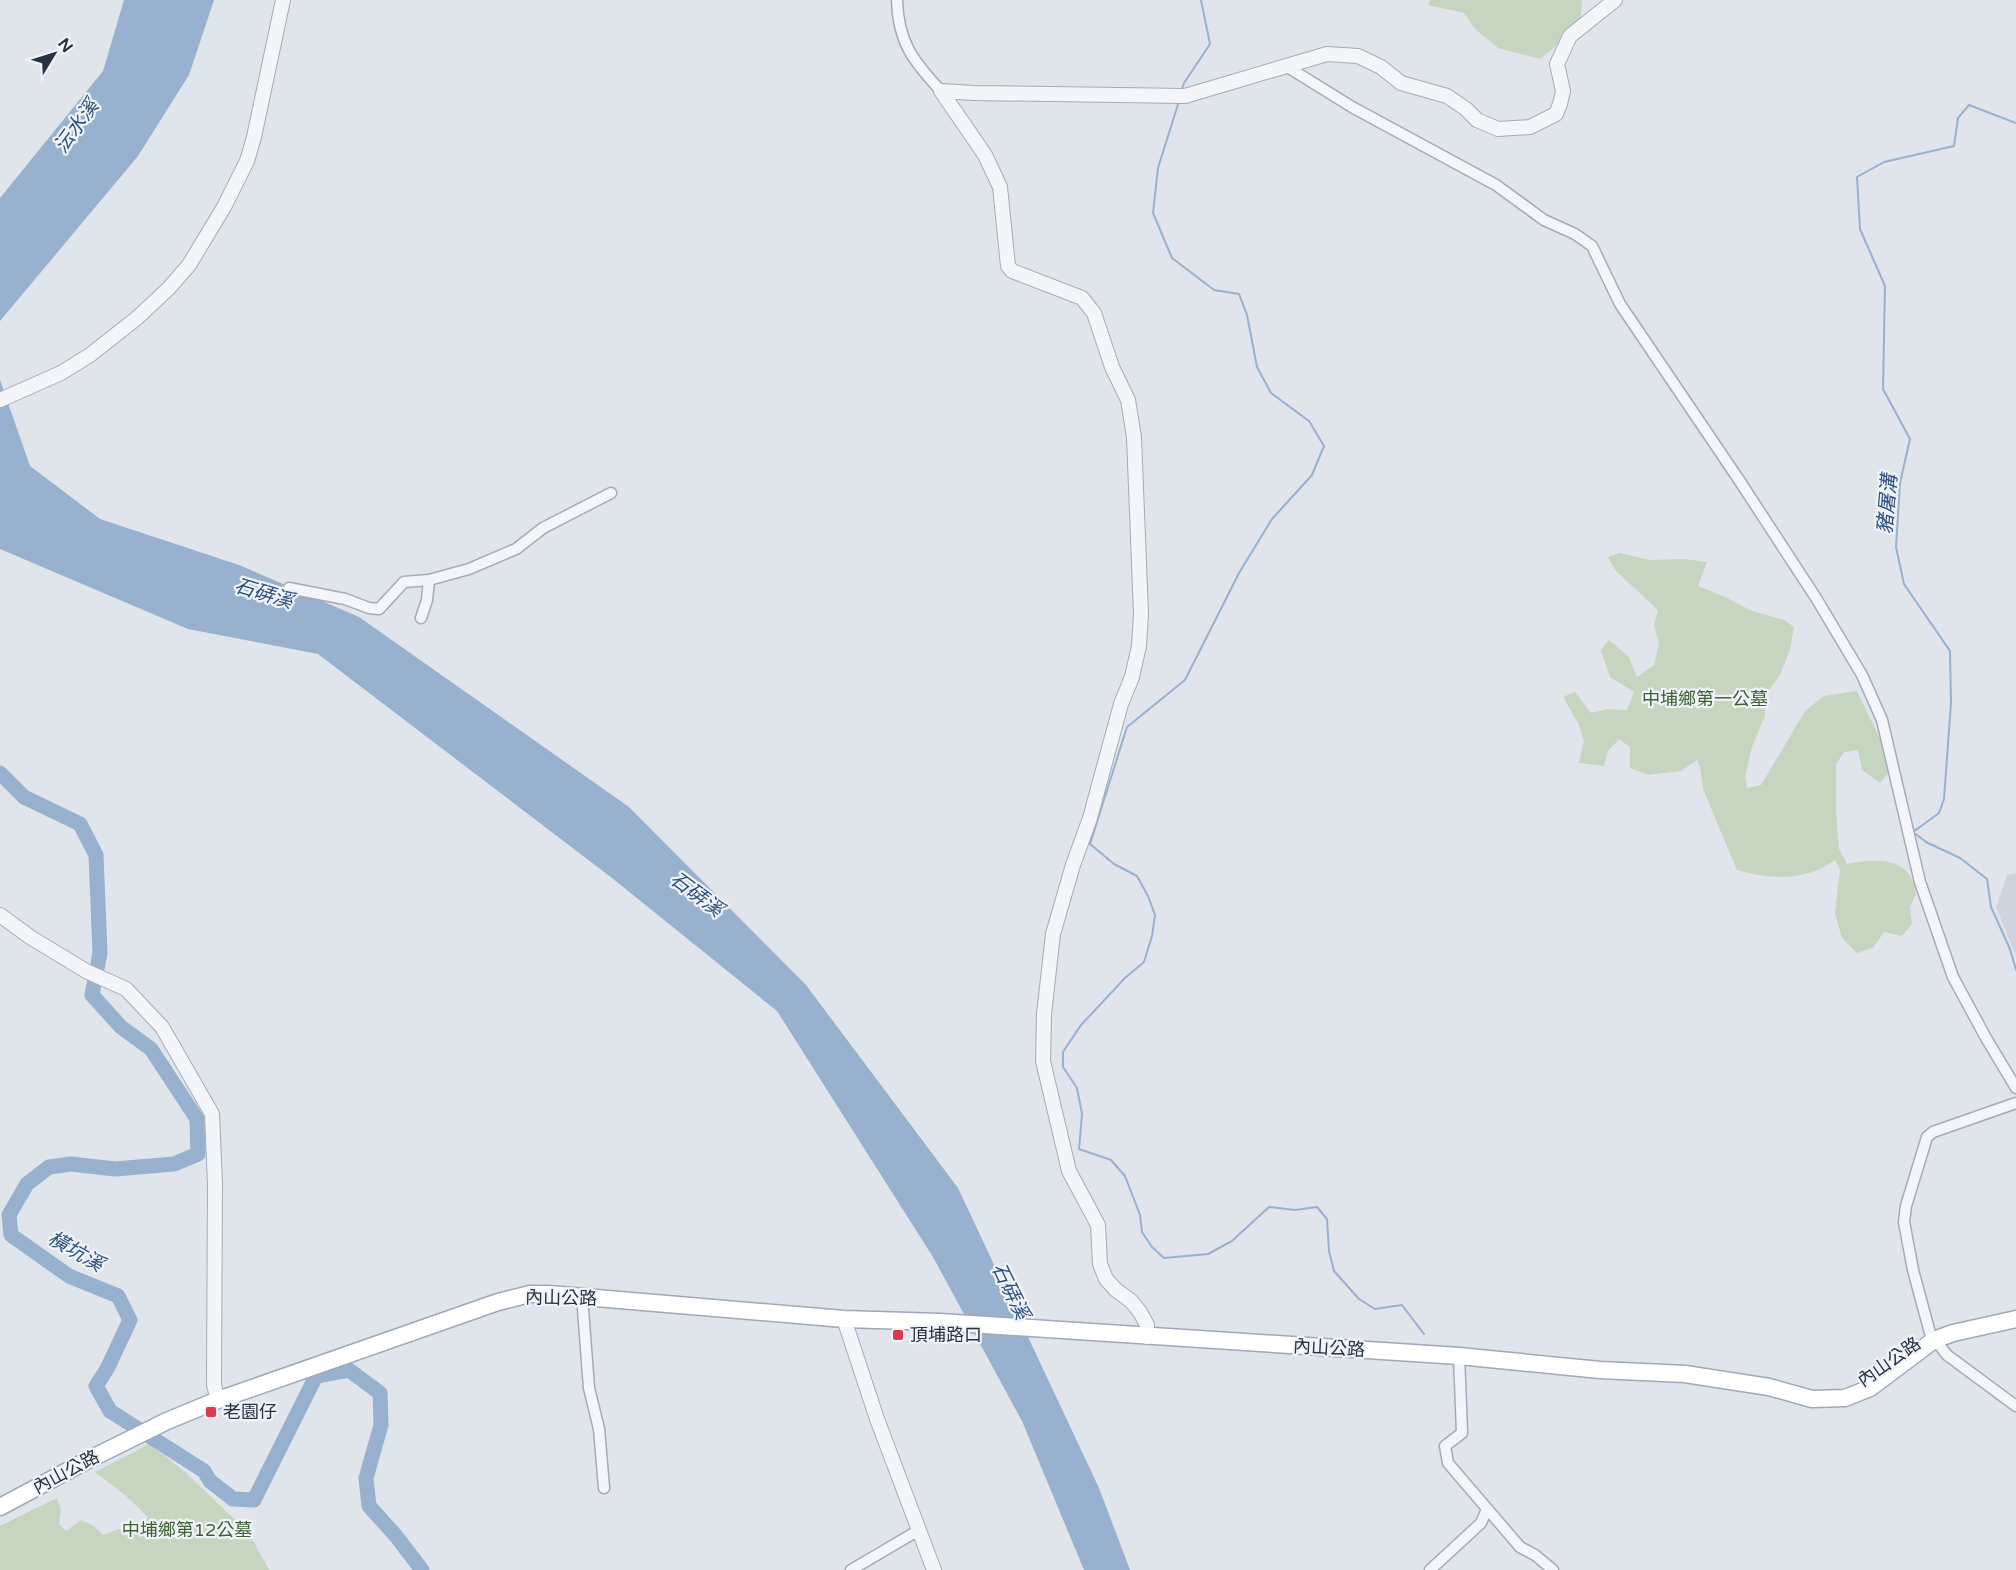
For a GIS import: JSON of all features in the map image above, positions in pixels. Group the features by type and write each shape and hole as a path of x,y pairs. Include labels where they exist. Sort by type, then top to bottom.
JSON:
{"main road":[{"name":"內山公路","path":"0,1507 133,1437 218,1400 498,1302 530,1294 582,1296 844,1318 940,1322 1459,1356 1582,1368 1686,1374 1769,1387 1812,1399 1845,1398 1870,1388 1932,1336 1956,1322 2016,1311"},
{"name":"內山公路","path":"1932,1336 2016,1319"}],"street":[{"path":"5,397 62,373 90,355 137,318 170,288 189,265 224,207 247,161 283,0"},
{"path":"897,0 897,21 904,42 917,65 941,91 985,155 1000,187 1008,266 1012,271 1082,298 1094,313 1112,367 1128,400 1134,437 1141,614 1139,646 1132,677 1117,715 1090,818 1073,865 1053,934 1044,1014 1043,1061 1069,1171 1098,1225 1100,1264 1106,1279 1140,1312 1147,1325 1147,1337"},
{"path":"941,91 1180,96 1327,54 1358,56 1381,67 1401,83 1447,96 1477,120 1498,129 1530,127 1556,114 1563,91 1557,64 1570,36 1615,0"},
{"path":"1286,66 1352,107 1496,185 1544,220 1575,234 1592,246 1620,304 1816,598 1867,686 1882,720 1920,882 1953,977 2016,1088"},
{"path":"289,588 345,599 379,609 404,582 429,580 469,569 516,549 543,528 611,493"},
{"path":"421,618 427,600 429,580"},
{"path":"0,915 30,937 86,971 126,988 162,1027 212,1114 215,1184 214,1385 218,1400"},
{"path":"2016,1103 1933,1132 1924,1142 1918,1170 1906,1206 1904,1222 1918,1292 1932,1336 1947,1355 2016,1406"},
{"path":"582,1296 589,1388 599,1429 603,1488"},
{"path":"844,1318 877,1419 934,1570"},
{"path":"1459,1356 1462,1433 1445,1446 1448,1463 1520,1547 1535,1555 1553,1570"},
{"path":"1430,1570 1481,1523 1487,1509"},
{"path":"851,1570 919,1530"}],"shaded area":[{"path":"2016,873 2016,956 1996,907 2007,875"}],"green space":[{"path":"1430,0 1582,0 1580,26 1540,59 1498,48 1475,29 1464,13 1428,5"},
{"name":"中埔鄉第一公墓","path":"1620,553 1650,560 1684,559 1707,562 1698,586 1752,611 1784,620 1794,627 1790,649 1780,675 1766,694 1765,716 1752,747 1745,777 1747,788 1761,785 1805,711 1824,696 1857,691 1880,739 1889,772 1880,783 1862,770 1858,750 1844,752 1836,764 1839,849 1847,864 1872,861 1890,862 1904,869 1910,876 1916,894 1910,907 1912,924 1902,936 1884,932 1873,948 1857,953 1842,938 1835,913 1840,870 1835,860 1812,872 1788,877 1763,876 1737,870 1703,789 1697,760 1681,771 1648,775 1630,768 1630,747 1619,739 1608,751 1604,766 1579,763 1584,741 1579,725 1563,697 1575,692 1591,713 1607,709 1627,710 1634,692 1610,677 1601,650 1609,640 1629,657 1637,677 1654,665 1659,644 1654,625 1658,610 1615,570 1608,557"},
{"name":"中埔鄉第12公墓","path":"149,1444 185,1472 249,1533 269,1570 0,1570 0,1526 57,1498 61,1509 59,1524 66,1531 81,1520 94,1526 103,1535 119,1529 127,1535 140,1531 148,1517 95,1472"}],"water":[{"name":"沄水溪","path":"124,0 214,0 189,75 138,156 0,321 0,198 103,71"},
{"name":"石硦溪","path":"0,380 30,466 100,519 239,565 359,617 629,807 806,985 958,1188 1099,1488 1130,1570 1084,1570 1022,1421 933,1257 777,1011 612,878 318,654 188,629 0,549"}],"waterway":[{"path":"1181,92 1184,83 1210,44 1201,0"},
{"path":"1179,101 1158,168 1153,213 1172,258 1214,290 1239,294 1247,315 1257,367 1271,393 1309,421 1324,446 1312,475 1272,519 1239,573 1185,680 1127,727 1090,844 1114,864 1137,876 1155,915 1152,936 1144,962 1125,978 1081,1025 1063,1052 1063,1067 1077,1088 1082,1114 1079,1149 1111,1160 1125,1176 1140,1215 1142,1232 1152,1247 1164,1258 1208,1254 1232,1241 1269,1207 1295,1210 1317,1207 1327,1219 1329,1251 1334,1271 1359,1299 1375,1309 1402,1305 1424,1334"},
{"name":"豬屠溝","path":"2016,123 1969,105 1958,118 1954,146 1884,162 1857,177 1860,229 1885,286 1883,389 1910,439 1900,483 1896,547 1904,584 1950,651 1951,703 1944,799 1939,813 1913,832 1926,842 1960,858 1987,879 1991,907 2010,949 2016,970"},
{"name":"橫坑溪","path":"0,773 24,797 80,824 96,855 100,953 92,995 121,1027 151,1049 197,1119 198,1154 174,1164 115,1169 71,1164 49,1167 27,1184 9,1215 11,1235 69,1276 118,1296 130,1320 107,1369 96,1386 110,1411 204,1471 210,1481 233,1499 254,1500 316,1376 349,1370 380,1393 381,1425 366,1478 369,1506 422,1570"}],"place":[{"name":"頂埔路口","path":"898,1335"},
{"name":"老園仔","path":"211,1412"}]}
